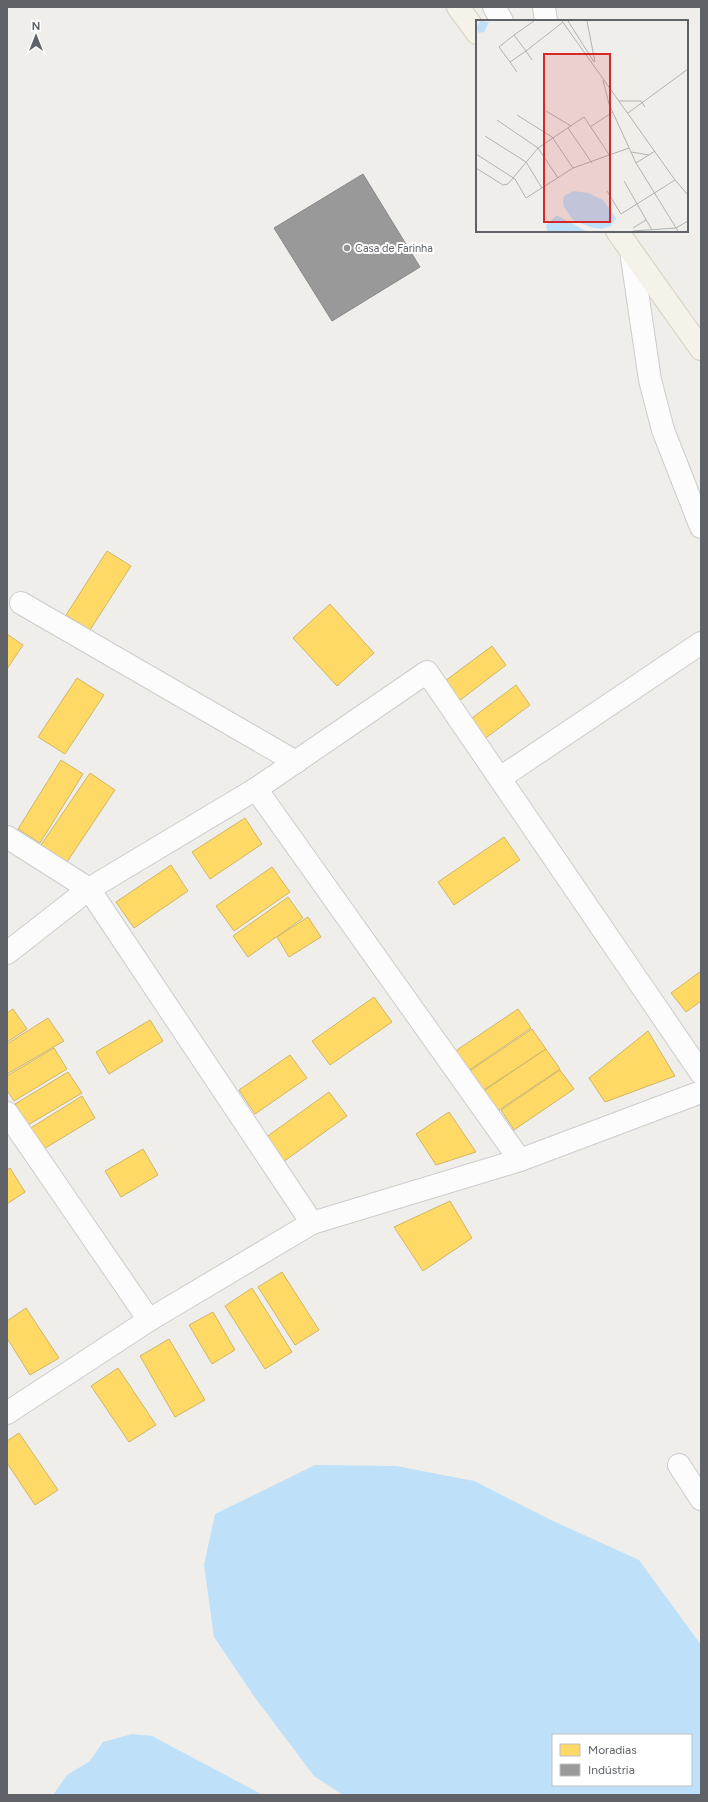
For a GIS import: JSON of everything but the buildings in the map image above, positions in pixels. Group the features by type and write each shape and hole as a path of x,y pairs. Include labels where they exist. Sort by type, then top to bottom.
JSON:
{"main road":[{"path":"458,7 476,33"},
{"path":"617,232 701,349"}],"street":[{"path":"494,7 501,20"},
{"path":"544,7 546,20"},
{"path":"631,251 650,380 663,430 701,527"},
{"path":"21,603 296,762"},
{"path":"500,778 701,643"},
{"path":"7,953 89,889 256,789 427,672 701,1073"},
{"path":"256,789 520,1160"},
{"path":"7,837 89,889 312,1223"},
{"path":"7,1414 149,1320 312,1223 520,1160 701,1092"},
{"path":"7,1113 149,1320"},
{"path":"679,1465 701,1499"}],"water":[{"path":"315,1465 396,1466 474,1481 551,1520 639,1560 701,1645 701,1795 343,1795 314,1776 256,1699 214,1637 204,1565 215,1514"},
{"path":"132,1734 152,1736 263,1795 53,1795 67,1775 90,1761 103,1742"}],"place":[{"name":"Casa de Farinha","path":"347,248"}]}
